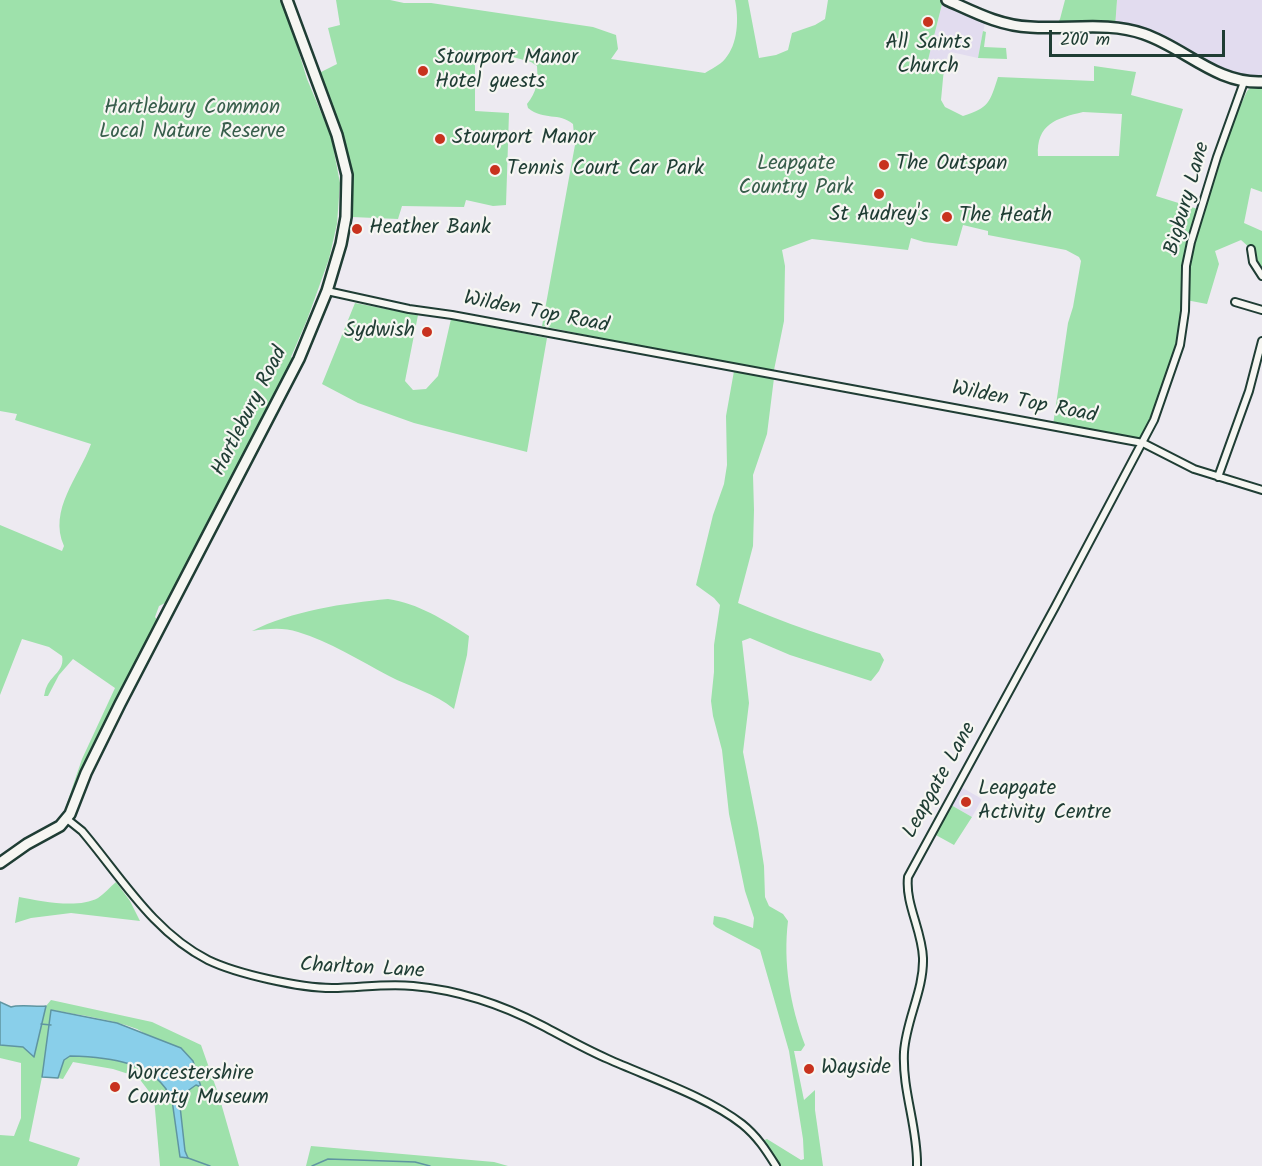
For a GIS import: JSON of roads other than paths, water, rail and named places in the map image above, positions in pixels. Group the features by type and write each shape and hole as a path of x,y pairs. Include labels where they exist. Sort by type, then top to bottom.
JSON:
{"main road":[{"name":"Hartlebury Road","path":"67,819 100,743 146,651 220,515 299,359 327,291 341,244 346,217 347,175 337,135 287,0"},
{"path":"947,0 995,21 1016,26 1115,28 1137,32 1160,41 1215,72 1244,82 1262,82"},
{"path":"0,863 27,844 60,826 67,819"}],"street":[{"name":"Bigbury Lane","path":"1143,443 1169,381 1180,345 1185,310 1186,266 1191,242 1217,157 1244,82"},
{"path":"1251,249 1253,262 1262,276"},
{"path":"1252,257 1262,254"},
{"name":"Wilden Top Road","path":"327,291 409,309 452,315 1143,443 1194,469 1262,490"},
{"path":"1235,302 1262,310"},
{"path":"1218,477 1249,391 1262,344"},
{"path":"1149,431 1154,449"},
{"name":"Leapgate Lane","path":"917,1166 904,1054 907,1029 920,985 923,961 922,943 909,895 908,877 1143,443"},
{"name":"Charlton Lane","path":"67,819 82,831 161,927 195,953 262,977 306,987 332,988 386,984 414,986 492,1003 542,1025 595,1053 702,1100 725,1113 741,1123 760,1141 776,1166"}],"water":[{"path":"0,1002 11,1007 46,1006 34,1057 23,1047 0,1045"},
{"path":"51,1010 117,1023 181,1048 193,1061 201,1087 196,1085 179,1097 185,1151 188,1158 180,1157 172,1100 165,1087 142,1069 114,1060 70,1056 64,1060 58,1078 42,1077"}],"waterway":[{"path":"41,1024 51,1025"},
{"path":"188,1158 210,1166"},
{"path":"312,1166 328,1159 415,1162 430,1166"}],"place":[{"name":"All Saints Church","path":"928,22"},
{"name":"Stourport Manor Hotel guests","path":"423,71"},
{"name":"Stourport Manor","path":"440,139"},
{"name":"The Outspan","path":"884,165"},
{"name":"Tennis Court Car Park","path":"495,170"},
{"name":"St Audrey's","path":"879,194"},
{"name":"The Heath","path":"947,217"},
{"name":"Heather Bank","path":"357,229"},
{"name":"Sydwish","path":"427,332"},
{"name":"Leapgate Activity Centre","path":"966,802"},
{"name":"Wayside","path":"809,1069"},
{"name":"Worcestershire County Museum","path":"115,1087"}],"park label":[{"name":"Hartlebury Common Local Nature Reserve","path":"192,121"},
{"name":"Leapgate Country Park","path":"796,177"}]}
